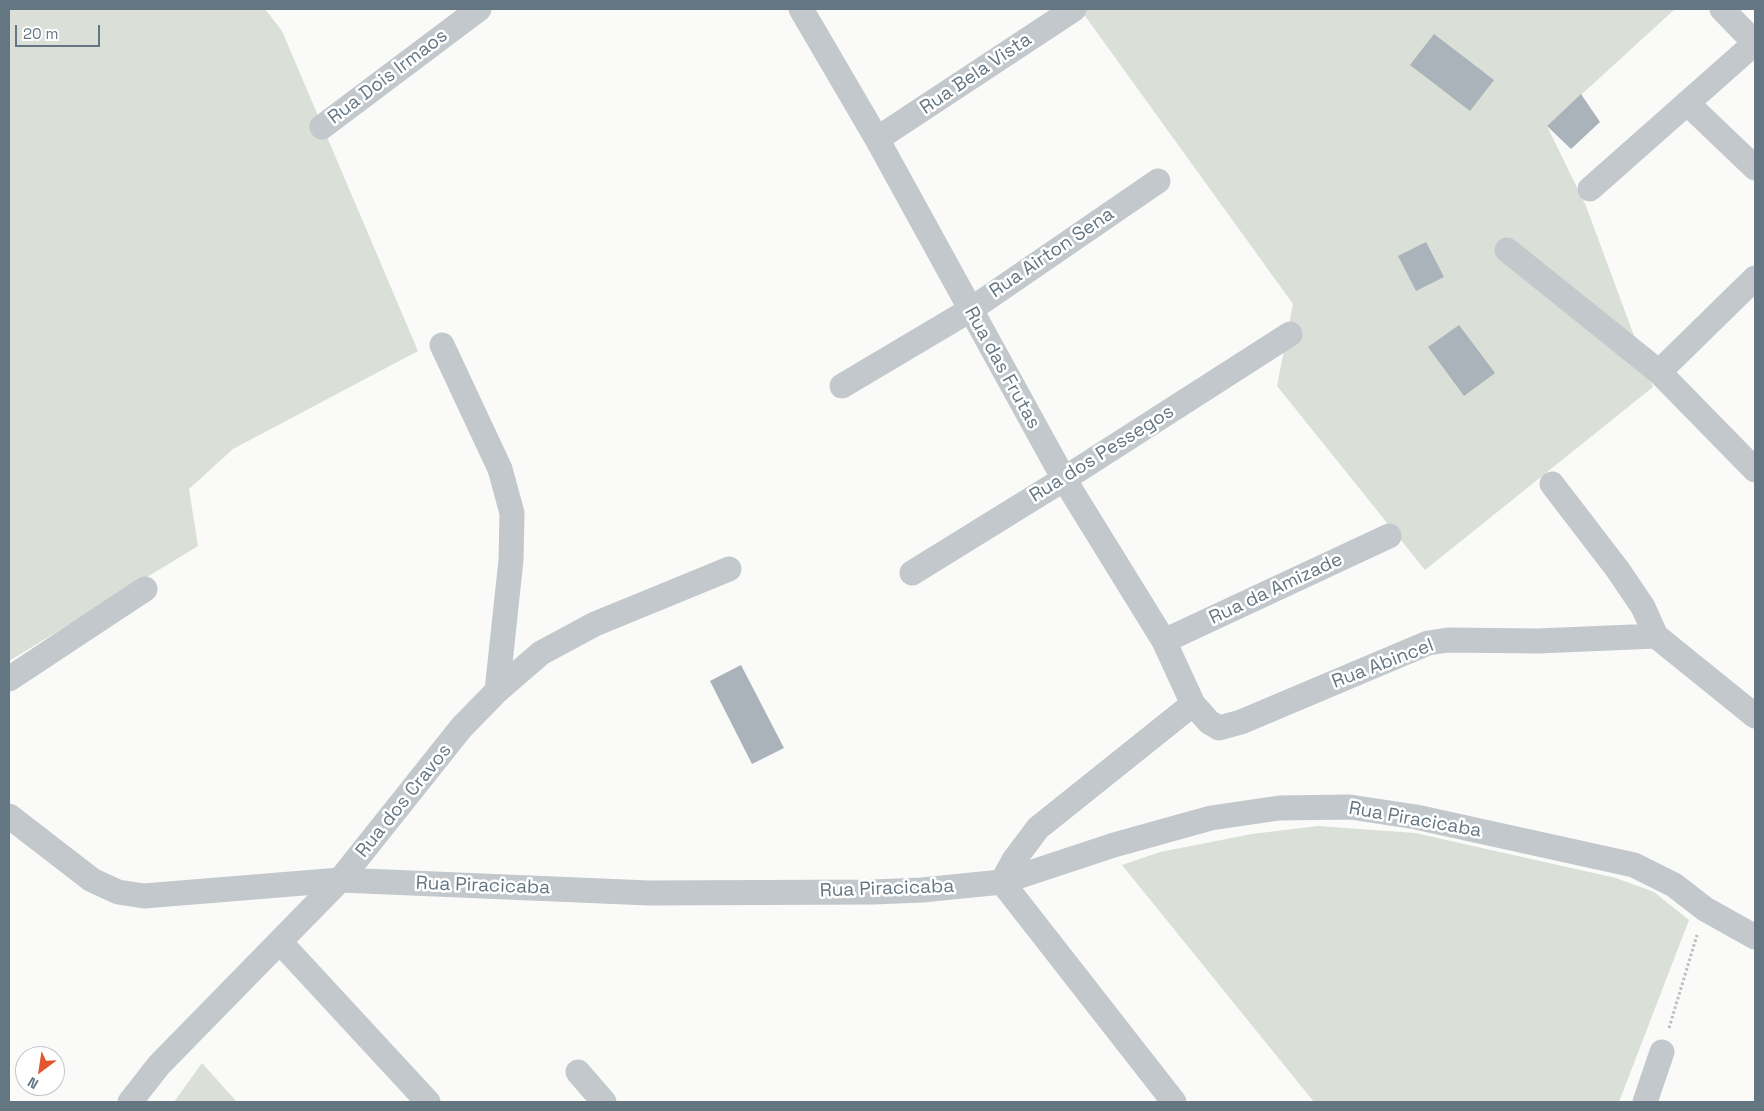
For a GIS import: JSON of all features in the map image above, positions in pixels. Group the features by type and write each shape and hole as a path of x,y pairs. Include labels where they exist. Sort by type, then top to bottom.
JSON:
{"street":[{"name":"Rua Dois Irmaos","path":"322,127 479,9"},
{"name":"Rua das Frutas","path":"801,9 877,139 1064,479 1164,641 1201,713"},
{"name":"Rua Bela Vista","path":"877,139 1074,9"},
{"path":"1590,189 1755,43 1722,9"},
{"path":"1687,103 1755,168"},
{"name":"Rua Airton Sena","path":"842,386 970,310 1158,181"},
{"path":"1507,250 1658,372 1755,470"},
{"path":"1658,372 1755,278"},
{"name":"Rua dos Pessegos","path":"912,573 1064,479 1290,334"},
{"path":"442,345 500,470 512,513 511,560 497,691"},
{"path":"1552,484 1618,570 1642,607 1656,636 1755,716"},
{"name":"Rua da Amizade","path":"1164,641 1389,536"},
{"name":"Rua dos Cravos","path":"130,1102 159,1065 340,880 461,728 497,691 541,653 595,624 729,569"},
{"path":"9,680 145,589"},
{"name":"Rua Abincel","path":"1201,713 1219,728 1241,722 1428,643 1448,640 1538,641 1656,636"},
{"path":"1174,1102 1002,882 1014,860 1038,828 1201,713"},
{"name":"Rua Piracicaba","path":"9,816 92,880 118,892 144,896 340,880 649,893 883,892 1002,882 1114,845 1211,818 1279,808 1350,807 1416,816 1634,865 1674,885 1705,909 1755,937"},
{"path":"280,942 428,1102"},
{"path":"1645,1102 1662,1052"},
{"path":"578,1072 604,1102"}],"path":[{"path":"1662,1052 1705,909"}],"shaded area":[{"path":"9,9 265,9 282,31 418,351 233,449 189,489 198,546 9,661"},
{"path":"1080,9 1675,9 1547,126 1586,206 1653,387 1425,570 1277,386 1293,304"},
{"path":"1318,826 1415,833 1616,878 1654,892 1689,920 1619,1102 1314,1102 1122,865 1160,852 1252,834"},
{"path":"202,1063 237,1102 174,1102"}],"building":[{"path":"1434,34 1494,80 1470,111 1410,65"},
{"path":"1581,94 1600,122 1571,149 1547,126"},
{"path":"1426,242 1444,277 1416,291 1398,256"},
{"path":"1459,325 1495,373 1464,396 1428,347"},
{"path":"741,665 784,748 752,764 710,681"}]}
